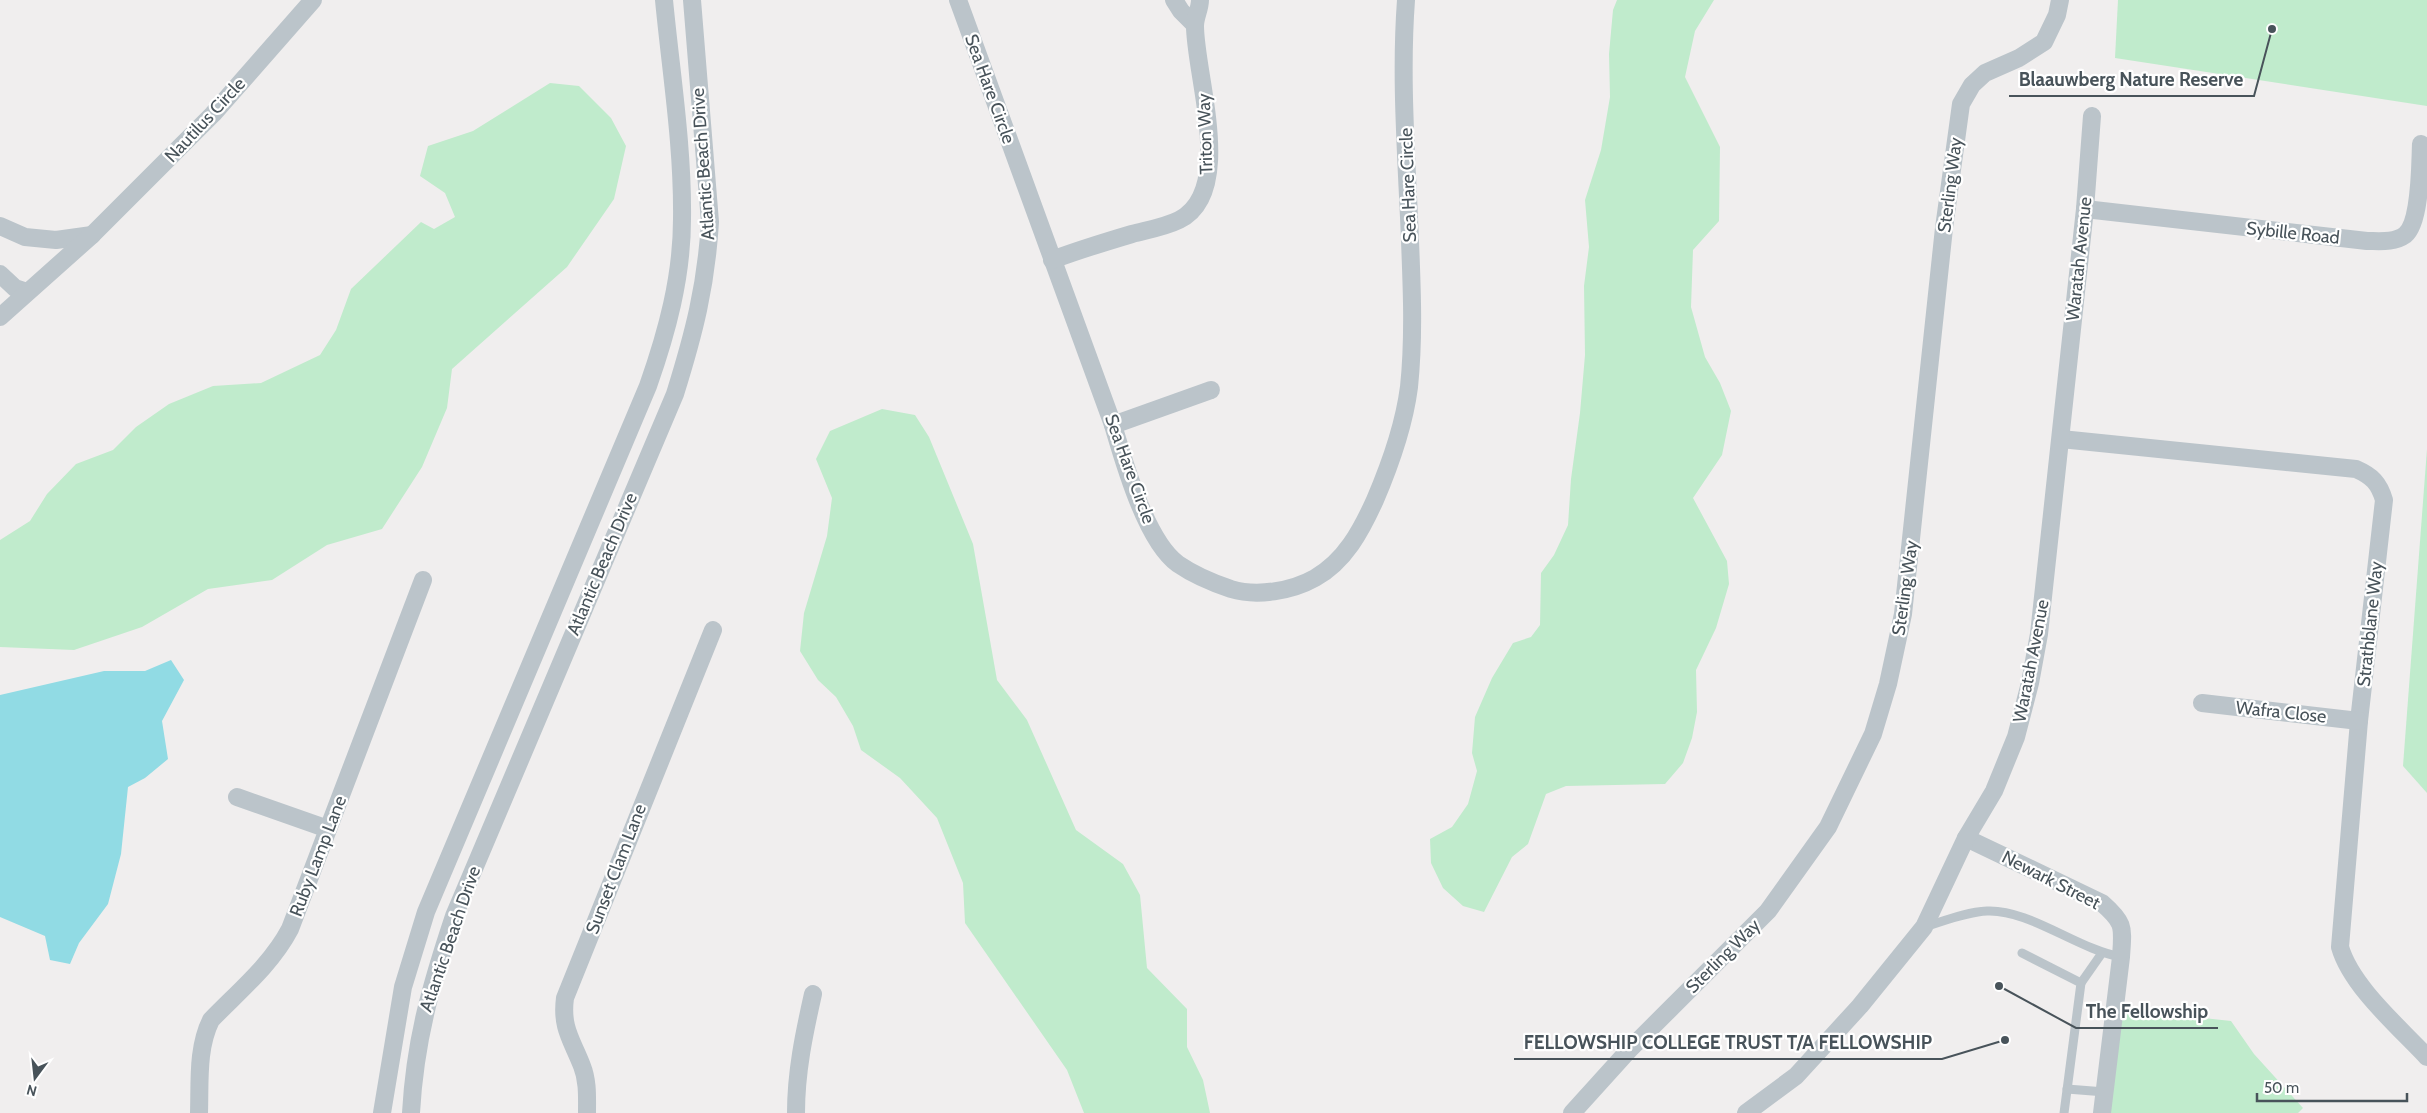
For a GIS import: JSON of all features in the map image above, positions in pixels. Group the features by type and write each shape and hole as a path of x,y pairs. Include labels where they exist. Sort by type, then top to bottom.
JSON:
{"street":[{"name":"Atlantic Beach Drive","path":"382,1113 403,987 426,912 648,386 666,334 681,250 682,220 678,146 664,0"},
{"name":"Atlantic Beach Drive","path":"411,1113 417,1047 430,990 463,893 675,394 696,328 708,259 710,222 692,0"},
{"name":"Sea Hare Circle","path":"958,0 1113,425 1129,478 1153,533 1176,563 1212,583 1238,591 1270,592 1302,585 1324,573 1360,533 1392,457 1404,414 1409,386 1413,303 1404,57 1406,0"},
{"path":"1174,0 1181,11 1195,25"},
{"name":"Triton Way","path":"1052,260 1089,246 1179,220 1193,211 1202,199 1206,185 1208,142 1195,25 1200,0"},
{"name":"Sterling Way","path":"1572,1113 1629,1050 1768,911 1828,827 1873,734 1888,684 1903,614 1944,228 1961,104 1972,84 1986,73 2019,58 2044,42 2057,15 2060,0"},
{"name":"Nautilus Circle","path":"0,317 92,235 213,114 308,2"},
{"name":"Waratah Avenue","path":"1746,1113 1796,1076 1860,1006 1924,928 1966,838 1994,791 2016,737 2030,683 2039,634 2085,209 2092,116"},
{"path":"678,146 703,144"},
{"name":"Sybille Road","path":"2085,209 2367,241 2389,241 2403,236 2410,230 2415,215 2421,144"},
{"path":"0,226 25,237 56,240 92,235"},
{"path":"0,274 15,288 27,292"},
{"path":"648,386 675,394"},
{"path":"1113,425 1211,390"},
{"name":"Strathblane Way","path":"2061,439 2356,469 2370,475 2380,486 2384,500 2360,721 2340,947 2344,960 2356,980 2427,1057"},
{"name":"Ruby Lamp Lane","path":"199,1113 201,1060 205,1032 210,1020 267,964 281,946 290,929 422,580"},
{"name":"Sunset Clam Lane","path":"586,1113 587,1092 583,1067 570,1042 564,1023 565,998 713,630"},
{"path":"544,634 568,645"},
{"name":"Wafra Close","path":"2202,703 2360,721"},
{"path":"237,797 328,829"},
{"name":"Newark Street","path":"1966,838 2102,904 2118,917 2122,933 2102,1113"},
{"path":"438,883 463,893"},
{"path":"796,1113 796,1087 801,1047 813,994"}],"lane":[{"path":"1924,928 1966,914 1988,911 2005,913 2025,918 2102,953 2120,957"},
{"path":"2022,953 2081,983"},
{"path":"2064,1113 2081,983 2102,953"},
{"path":"2067,1088 2105,1092"}],"green space":[{"path":"1617,0 1714,0 1695,31 1685,77 1720,147 1719,221 1693,250 1691,307 1705,357 1720,383 1731,411 1722,455 1693,498 1727,561 1729,584 1716,628 1696,670 1697,712 1692,738 1683,763 1665,784 1566,786 1546,794 1528,844 1512,857 1484,912 1463,906 1443,888 1431,863 1430,839 1452,827 1468,804 1477,771 1472,753 1475,717 1492,678 1513,643 1531,637 1540,625 1541,573 1554,555 1568,525 1571,479 1580,413 1585,355 1584,286 1589,247 1585,200 1601,150 1610,97 1609,54 1613,10"},
{"path":"2118,0 2427,0 2427,106 2115,58"},
{"path":"550,83 579,86 611,118 626,146 614,199 567,267 452,369 447,408 422,467 382,529 327,545 272,580 208,589 142,627 74,650 0,647 0,540 30,521 47,494 76,464 113,450 136,427 169,404 213,386 261,383 320,355 336,330 351,289 421,222 434,229 455,217 445,193 420,176 428,146 473,131"},
{"path":"882,409 915,415 929,437 973,544 997,680 1027,720 1076,830 1123,864 1140,895 1147,968 1187,1009 1187,1047 1203,1080 1210,1113 1084,1113 1067,1070 965,923 963,883 937,818 900,778 861,750 853,726 836,697 818,680 800,651 804,613 827,536 832,498 816,459 830,431"},
{"path":"2427,449 2427,793 2403,766"},
{"path":"2121,1009 2231,1021 2254,1054 2303,1108 2298,1113 2110,1113"}],"water":[{"path":"171,660 184,680 162,721 168,759 145,778 128,787 121,854 108,904 79,943 70,964 50,960 45,936 0,917 0,695 104,671 145,671"}],"place":[{"name":"Blaauwberg Nature Reserve","path":"2272,29"},
{"name":"The Fellowship","path":"1999,986"},
{"name":"FELLOWSHIP COLLEGE TRUST T/A FELLOWSHIP","path":"2005,1040"}]}
